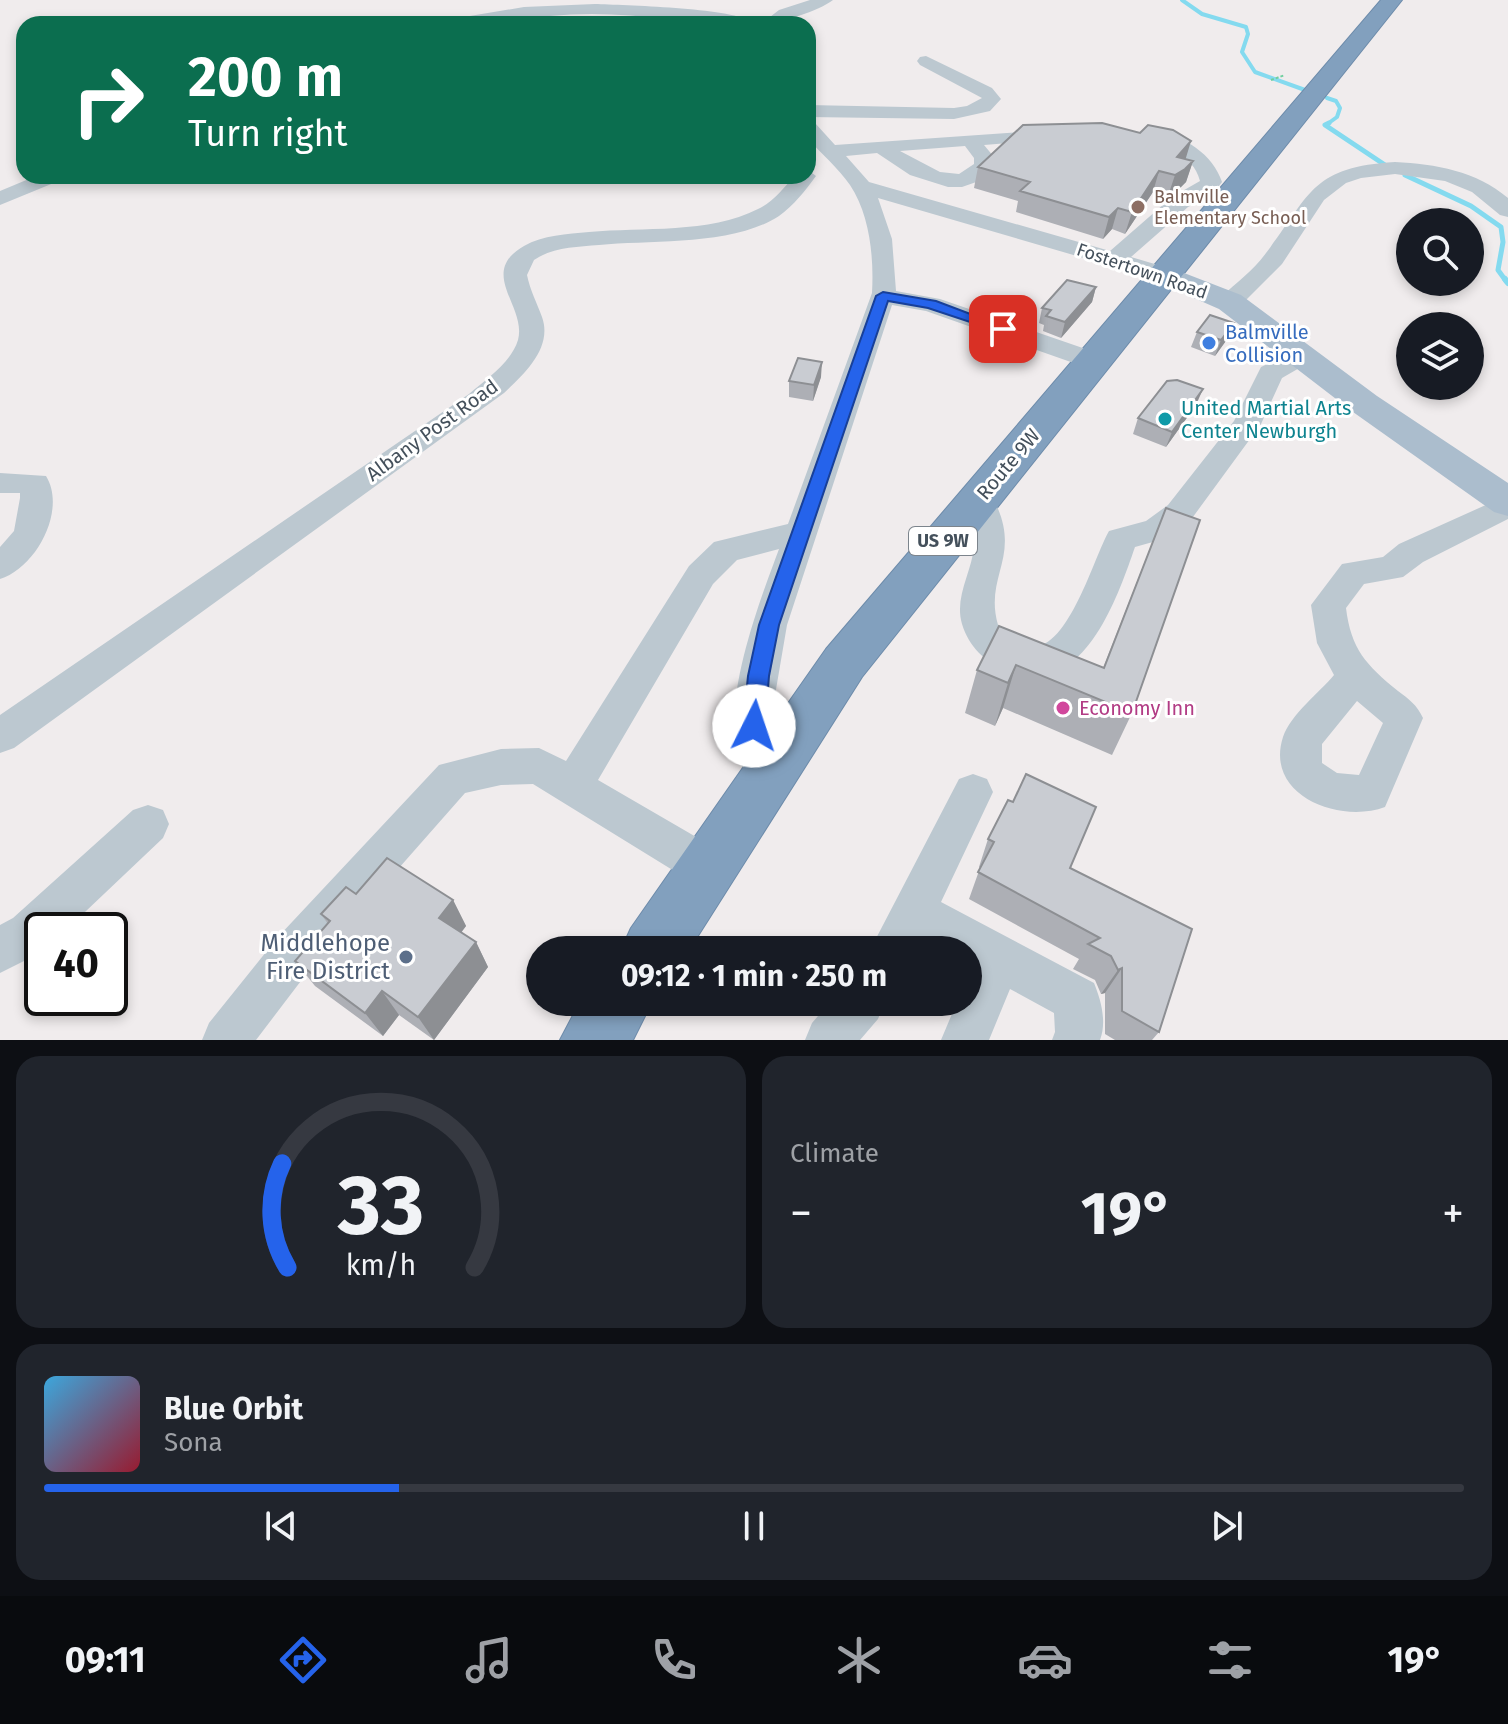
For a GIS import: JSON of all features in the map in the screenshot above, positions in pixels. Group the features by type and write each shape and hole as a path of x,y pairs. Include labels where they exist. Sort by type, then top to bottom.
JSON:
{"highway":[{"name":"Route 9W","path":"662,936 844,663 1392,0"},
{"path":"594,1040 610,1016"}],"main road":[{"name":"Fostertown Road","path":"1166,275 1230,302 1299,357 1508,504"}],"street":[{"path":"701,0 730,16"},
{"path":"781,16 825,0"},
{"path":"484,16 516,8 566,4 689,16"},
{"path":"816,111 942,114 974,111 987,106 992,99 963,77 926,61"},
{"path":"831,153 881,147 971,148 1039,132 1072,133"},
{"path":"769,773 758,759 754,744 754,707 769,625 883,296 887,264 879,225 862,187 816,136"},
{"path":"1115,259 1180,202 1204,190 1211,182 1204,163 1187,148 1131,137"},
{"path":"881,147 906,160 920,174 934,178 964,178 981,170 984,157 971,148"},
{"name":"Albany Post Road","path":"816,167 831,153"},
{"path":"1230,302 1271,262 1320,192 1333,182 1380,171 1427,170 1469,182 1487,191 1508,210"},
{"path":"0,199 36,184"},
{"name":"Albany Post Road","path":"0,736 479,400 499,382 522,358 532,340 533,327 514,281 519,264 526,255 560,241 745,222 780,205 799,184"},
{"path":"0,185 24,189"},
{"name":"Fostertown Road","path":"862,187 1166,275"},
{"path":"883,296 931,304 1094,361"},
{"path":"978,499 990,521 993,543 978,618 984,633 997,649 1014,660 1033,664 1049,662 1068,648 1103,588 1121,539 1156,530 1179,513 1247,424 1271,373 1299,357"},
{"path":"0,483 35,483 37,509 27,543 0,567"},
{"path":"1355,677 1329,633 1328,605 1354,573 1391,568 1411,553 1508,504"},
{"path":"573,786 701,575 726,551 801,532"},
{"path":"226,1040 294,953 453,778 501,767 539,766 707,867"},
{"path":"973,792 903,930 999,958 1077,1000 1079,1032 1076,1040"},
{"path":"0,950 29,934 148,824"},
{"path":"965,1040 999,958"},
{"path":"829,1040 849,1016"}],"path":[{"path":"1271,80 1285,75"}],"building":[{"path":"1102,123 1140,133 1148,125 1173,130 1191,141 1177,157 1193,161 1175,175 1159,171 1132,212 1118,208 1109,217 1020,191 1030,182 978,167 1023,125"},
{"path":"1067,280 1096,287 1065,322 1046,316 1051,310 1042,308"},
{"path":"1210,315 1234,323 1221,340 1197,332"},
{"path":"798,358 822,362 814,385 789,381"},
{"path":"1177,380 1203,389 1172,432 1138,418 1167,381"},
{"path":"1166,508 1200,520 1132,713 1016,665 1008,683 977,670 999,626 1104,668"},
{"path":"1026,774 1096,807 1070,868 1192,929 1159,1032 1122,1011 1122,968 1118,970 1111,956 1088,944 1100,938 978,872 994,842 988,839 1008,800 1013,802"},
{"name":"Middlehope Fire District","path":"387,858 453,900 439,918 476,942 418,1017 382,991 365,1013 295,961 330,921 321,914 346,887 356,894"}],"waterway":[{"path":"1182,0 1202,14 1246,27 1248,34 1242,52 1255,72 1305,90"},
{"path":"1327,98 1336,101 1340,108 1337,117 1328,123"},
{"path":"1328,123 1325,125 1388,167"},
{"path":"1405,175 1471,206 1501,227 1503,242 1498,270 1506,281"},
{"path":"1505,279 1508,283"}],"place":[{"name":"Balmville Elementary School","path":"1138,207"},
{"name":"Balmville Collision","path":"1209,343"},
{"name":"United Martial Arts Center Newburgh","path":"1165,419"},
{"name":"Economy Inn","path":"1063,708"},
{"name":"Middlehope Fire District","path":"406,957"}],"route":[{"path":"754,726 754,707 769,625 883,296 931,304 1003,329"}]}
